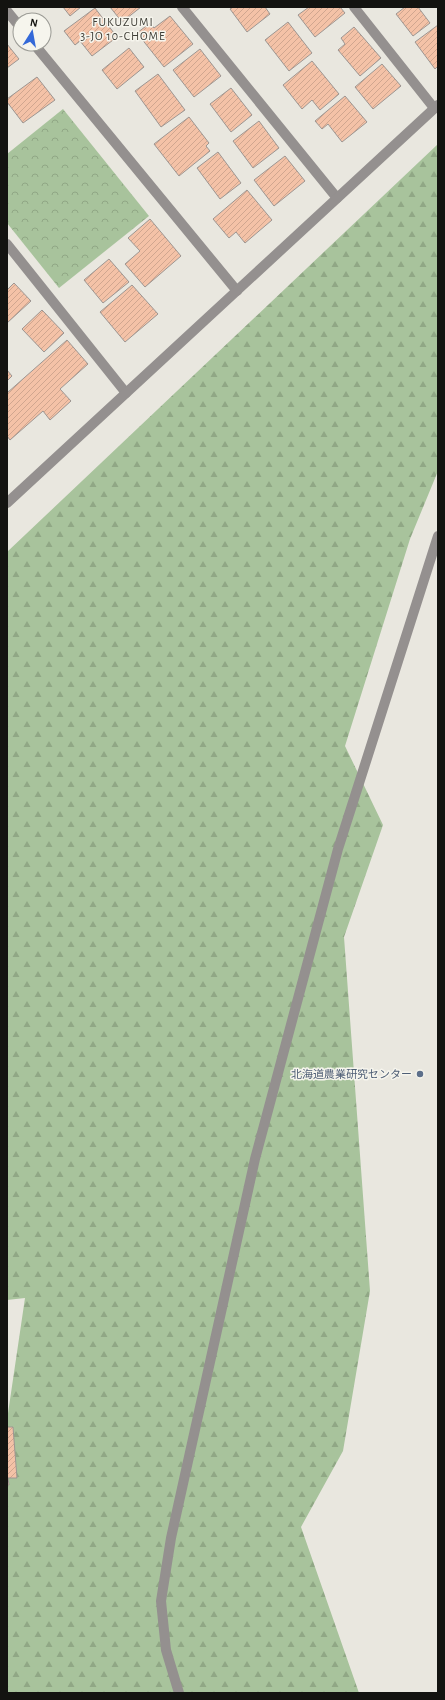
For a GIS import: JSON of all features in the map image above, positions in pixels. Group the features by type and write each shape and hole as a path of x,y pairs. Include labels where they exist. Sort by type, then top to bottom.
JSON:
{"street":[{"path":"182,7 337,198"},
{"path":"7,503 436,107 354,7"},
{"path":"41,52 237,291"},
{"path":"9,251 126,393"},
{"path":"179,1693 166,1650 161,1601 171,1538 255,1160 338,849 438,536"}],"green space":[{"path":"63,109 149,216 59,288 7,223 7,154"},
{"path":"438,144 438,471 410,539 345,746 383,825 344,937 370,1291 343,1451 301,1527 359,1693 7,1693 7,1420 25,1298 7,1300 7,552"}],"building":[{"path":"63,7 81,7 70,16"},
{"path":"110,7 141,7 122,22"},
{"path":"233,7 265,7 270,14 247,32 230,9"},
{"path":"309,7 340,7 345,13 315,37 298,15"},
{"path":"405,7 418,7 430,23 413,36 396,14"},
{"path":"95,8 117,37 92,56 80,41 75,45 64,31"},
{"path":"170,16 193,44 164,67 137,33 150,23 154,28"},
{"path":"288,22 312,53 289,71 265,40"},
{"path":"438,25 438,66 435,69 415,42"},
{"path":"354,27 381,58 360,76 338,50 345,44 341,38"},
{"path":"7,44 19,59 7,68"},
{"path":"129,48 144,67 117,89 102,70"},
{"path":"200,49 221,76 194,97 173,70"},
{"path":"312,61 339,94 320,110 312,100 302,109 283,85"},
{"path":"382,64 401,86 373,109 355,87"},
{"path":"158,74 185,110 161,127 135,91"},
{"path":"37,77 55,100 23,123 7,102 7,99"},
{"path":"231,88 252,115 231,132 210,104"},
{"path":"345,96 367,122 342,142 328,124 322,129 315,121"},
{"path":"189,117 209,143 206,146 210,151 179,176 154,144"},
{"path":"259,121 279,148 253,168 233,141"},
{"path":"218,152 241,183 220,199 197,168"},
{"path":"285,156 305,181 274,206 254,180"},
{"path":"247,190 272,220 245,243 236,232 229,238 213,219"},
{"path":"150,219 181,256 145,287 125,264 140,251 128,238"},
{"path":"109,259 129,282 103,303 84,280"},
{"path":"14,283 31,301 7,323 7,290"},
{"path":"132,285 158,314 125,342 100,312"},
{"path":"42,310 64,333 44,352 22,329"},
{"path":"67,340 88,364 60,389 71,401 50,420 43,411 10,440 7,436 7,393"},
{"path":"7,370 12,376 7,381"},
{"path":"7,1427 13,1427 17,1478 8,1478 9,1485 7,1485"}],"place":[{"name":"北海道農業研究センター","path":"420,1074"}],"district":[{"name":"FUKUZUMI 3-JO 10-CHOME","path":"123,29"}]}
